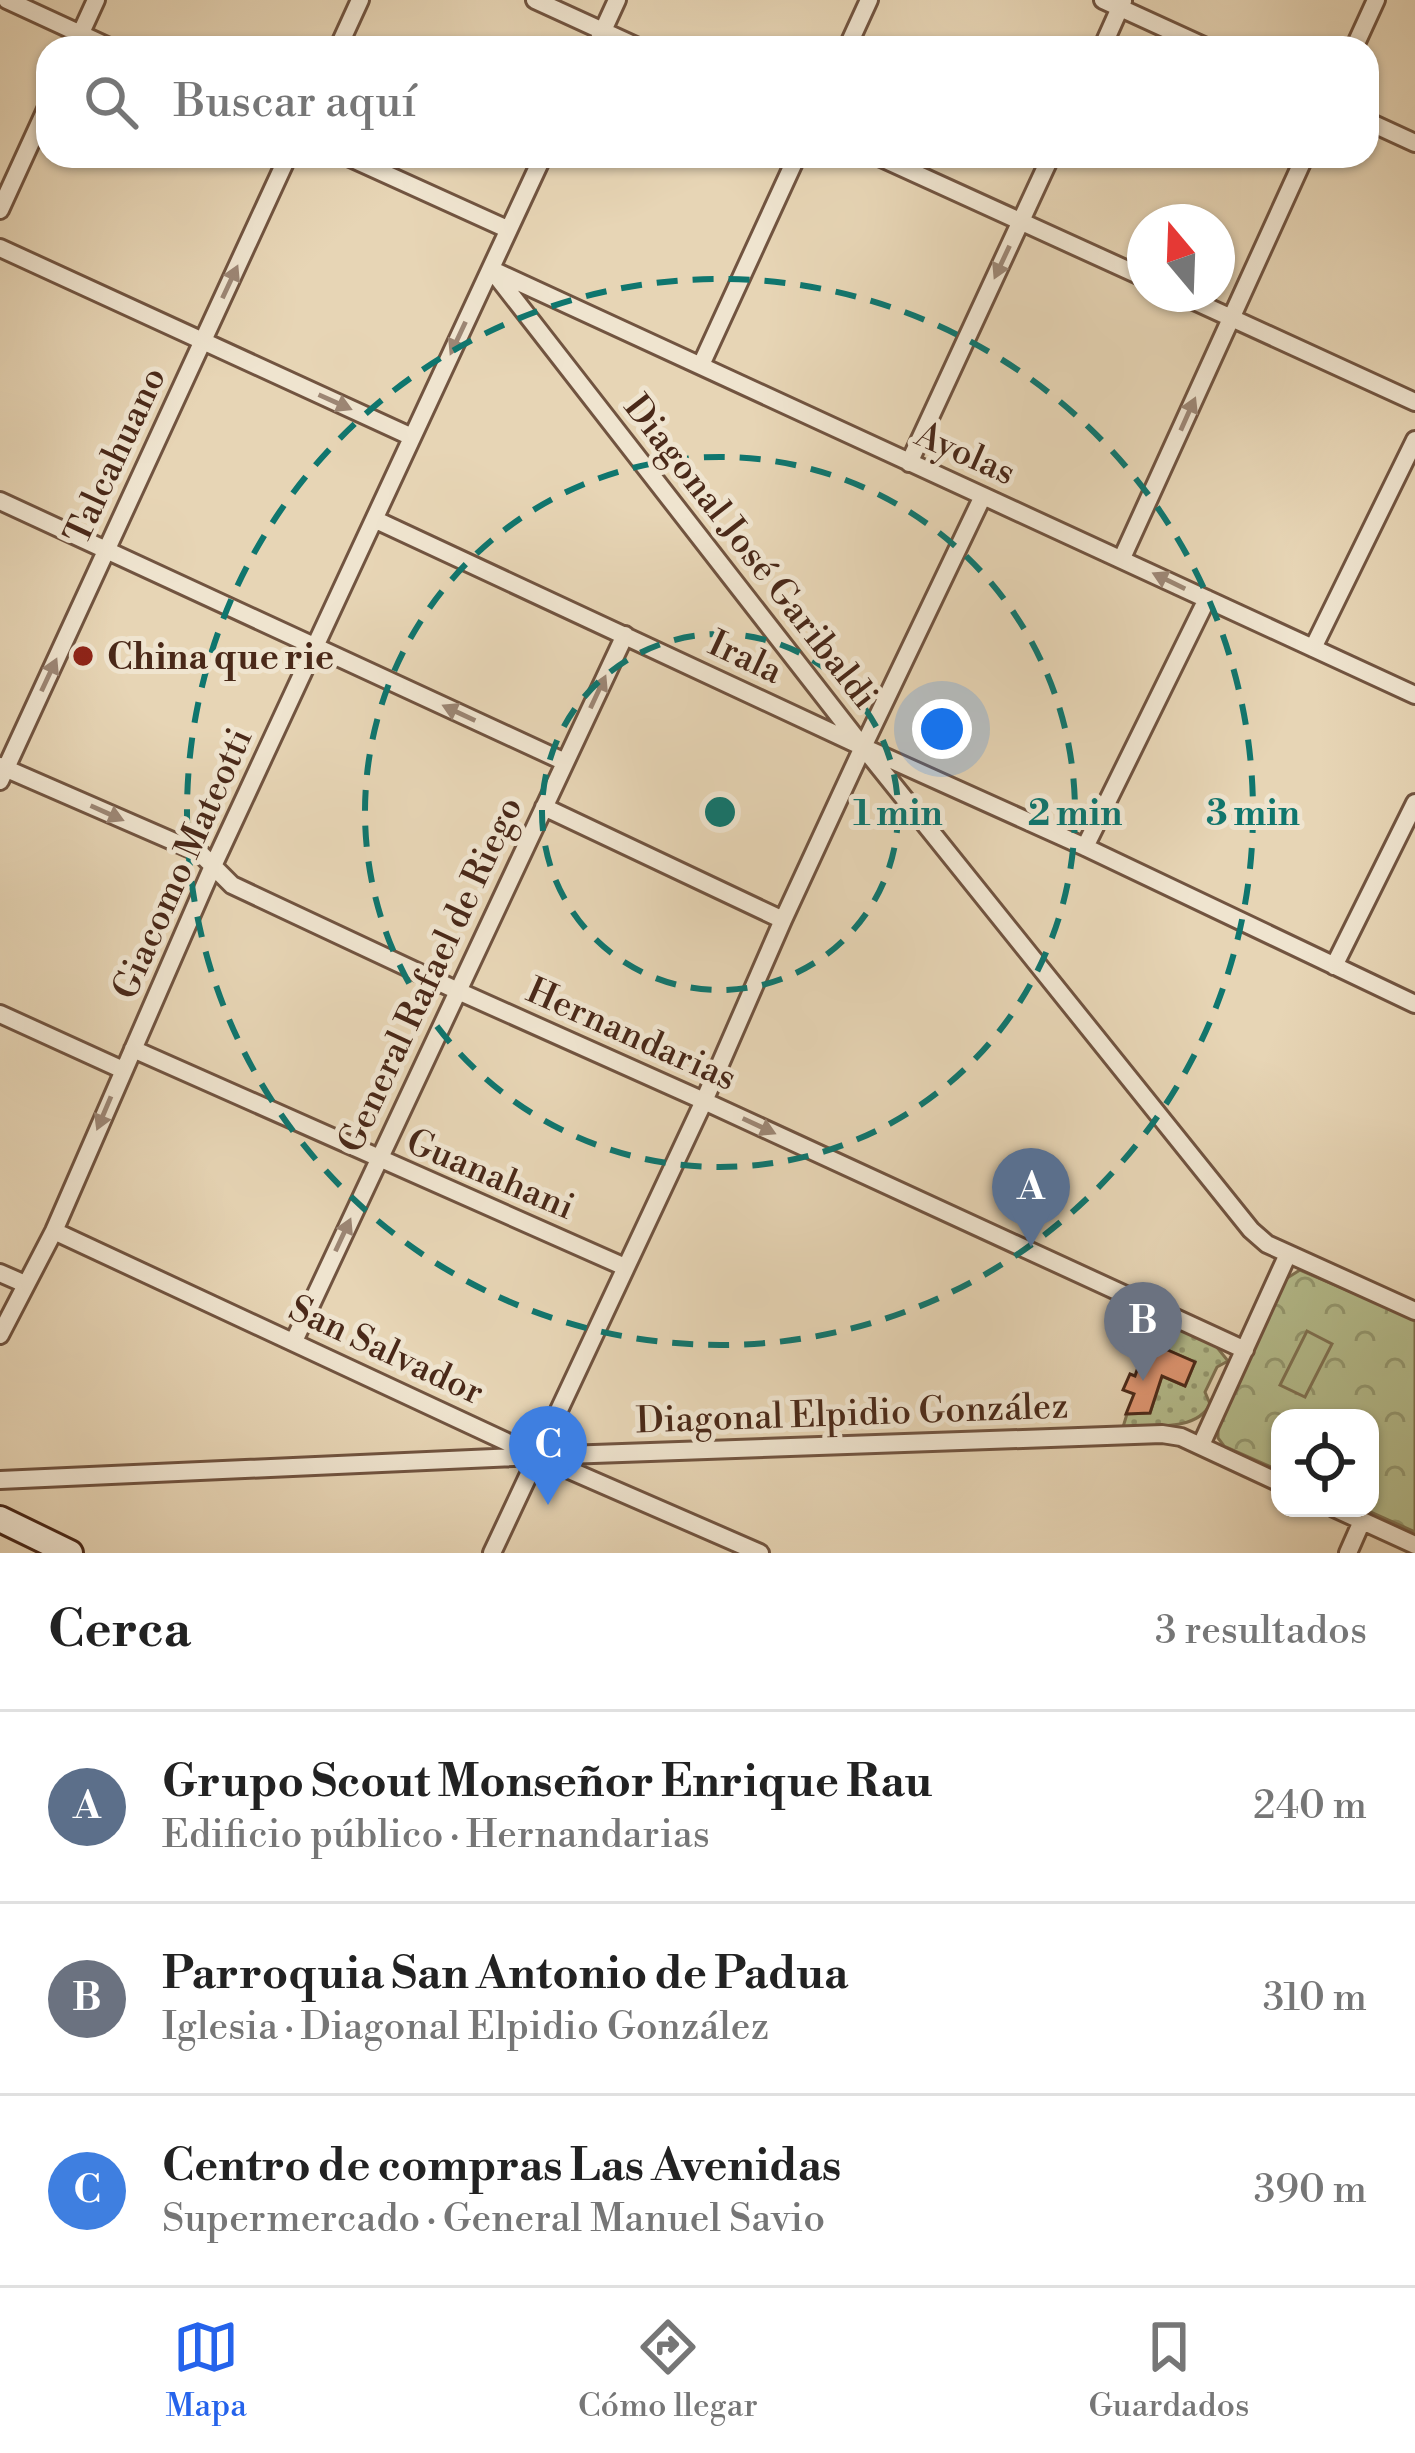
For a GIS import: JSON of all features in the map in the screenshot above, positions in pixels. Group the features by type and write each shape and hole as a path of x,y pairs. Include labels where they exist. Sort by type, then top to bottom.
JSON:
{"street":[{"path":"7,0 68,36"},
{"path":"79,36 96,0"},
{"path":"344,36 360,0"},
{"path":"535,0 594,36"},
{"path":"600,36 617,0"},
{"path":"852,36 869,0"},
{"path":"1360,36 1376,0"},
{"path":"1106,36 1116,3 1183,36"},
{"path":"1379,126 1415,143"},
{"path":"0,210 36,131"},
{"name":"Talcahuano","path":"2,772 282,168"},
{"path":"372,168 507,230"},
{"name":"Giacomo Mateotti","path":"0,1335 54,1231 213,866 537,168"},
{"path":"701,365 791,168"},
{"path":"904,168 1127,270"},
{"path":"909,463 1046,168"},
{"path":"1123,559 1300,168"},
{"path":"0,248 412,436"},
{"name":"Ayolas","path":"490,269 1415,695"},
{"name":"Diagonal José Garibaldi","path":"490,269 863,747 1251,1230 1288,1254"},
{"path":"1219,312 1415,402"},
{"path":"1313,648 1415,440"},
{"path":"492,1553 983,496"},
{"path":"0,501 566,762"},
{"name":"Irala","path":"376,520 1415,1004"},
{"path":"1085,847 1207,599"},
{"name":"General Rafael de Riego","path":"293,1341 625,635"},
{"name":"Hernandarias","path":"2,772 200,853 232,885 1245,1350"},
{"path":"1334,966 1415,803"},
{"path":"544,807 783,920"},
{"path":"0,1014 123,1070"},
{"name":"Guanahani","path":"134,1049 625,1267"},
{"name":"San Salvador","path":"54,1231 537,1456 760,1553"},
{"path":"1271,1479 1201,1445 1288,1254 1415,1311"},
{"path":"0,1273 25,1284"},
{"name":"Diagonal Elpidio González","path":"0,1480 1162,1434 1201,1445"},
{"path":"1353,1517 1415,1545"},
{"path":"0,1519 70,1553"},
{"path":"1348,1553 1362,1521"}],"green space":[{"path":"1300,1270 1415,1319 1415,1532 1379,1516 1379,1409 1271,1409 1271,1467 1224,1446 1218,1438 1218,1428 1284,1280"},
{"path":"1157,1320 1216,1346 1228,1361 1217,1367 1205,1392 1210,1404 1195,1419 1123,1427 1127,1414 1150,1413 1162,1376 1185,1386 1195,1362 1147,1341"},
{"path":"1307,1331 1332,1344 1305,1397 1280,1385"}],"building":[{"path":"1147,1341 1195,1362 1185,1386 1162,1376 1150,1413 1126,1414 1134,1394 1123,1390 1130,1374 1135,1376"}],"place":[{"name":"China que rie","path":"83,656"},
{"name":"Grupo Scout Monseñor Enrique Rau","path":"1031,1247"},
{"name":"Parroquia San Antonio de Padua","path":"1143,1381"},
{"name":"Centro de compras Las Avenidas","path":"548,1505"}]}
